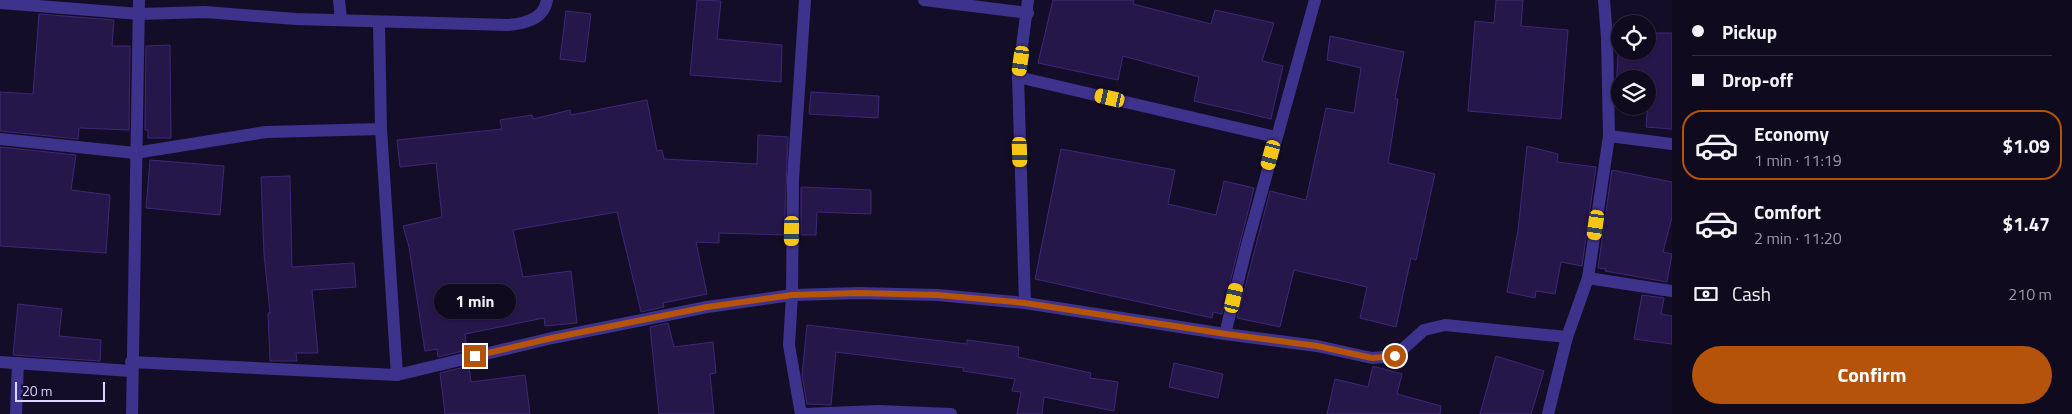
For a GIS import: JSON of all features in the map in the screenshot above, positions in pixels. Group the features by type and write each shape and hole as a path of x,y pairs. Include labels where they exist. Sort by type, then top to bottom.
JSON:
{"street":[{"path":"132,414 131,366 139,0"},
{"path":"339,0 341,20"},
{"path":"0,4 140,14 205,12 379,23 524,24 538,16 546,7 547,0"},
{"path":"805,0 793,179 792,295 789,345 803,414 878,410 951,414"},
{"path":"924,0 1028,6 1018,77 1025,303"},
{"path":"1226,334 1276,136 1314,0"},
{"path":"1548,414 1567,337 1588,278 1609,136 1607,38 1604,0"},
{"path":"379,23 381,129 397,375"},
{"path":"1018,77 1276,136"},
{"path":"0,139 135,153 266,132 381,129"},
{"path":"1609,136 1672,144"},
{"path":"1588,278 1672,291"},
{"path":"0,362 397,375 562,336 707,307 792,295 859,293 938,295 1025,303 1317,346 1383,358 1395,356 1424,330 1435,326 1567,337"},
{"path":"16,414 18,363"}],"building":[{"path":"697,0 721,1 717,39 782,45 781,82 690,75"},
{"path":"1053,0 1134,0 1133,4 1211,24 1215,10 1274,23 1262,61 1283,66 1271,119 1194,101 1199,77 1123,56 1118,80 1038,63"},
{"path":"1496,0 1523,0 1521,26 1568,30 1561,119 1468,111 1475,21 1494,23"},
{"path":"566,11 591,14 585,62 560,59"},
{"path":"39,14 114,20 112,46 130,46 129,130 79,128 78,139 0,131 0,92 33,94"},
{"path":"1656,33 1672,33 1672,129 1646,127 1647,115 1656,115 1656,70 1617,70 1618,60 1656,60"},
{"path":"1330,36 1404,52 1395,99 1398,99 1388,163 1435,174 1416,260 1411,258 1396,327 1360,318 1367,287 1294,270 1280,327 1237,318 1270,191 1306,200 1326,108 1354,113 1361,68 1327,60"},
{"path":"170,45 171,138 148,138 148,130 145,130 146,46"},
{"path":"811,92 879,96 878,118 809,114"},
{"path":"647,100 657,151 662,150 664,159 757,164 758,135 788,137 784,235 719,233 719,243 696,242 707,294 663,303 664,307 641,312 617,212 513,230 523,277 571,271 577,323 545,326 544,318 465,334 467,350 438,357 437,349 425,351 409,247 403,226 442,217 436,163 400,167 397,140 502,129 500,120 532,115 533,119 570,110 571,115"},
{"path":"1527,146 1558,154 1557,162 1596,167 1582,266 1561,262 1555,294 1536,291 1535,298 1507,292 1518,230"},
{"path":"0,147 76,155 71,190 110,195 106,253 0,246"},
{"path":"1061,149 1175,170 1168,204 1216,215 1224,181 1254,188 1222,314 1213,312 1212,318 1035,279"},
{"path":"150,160 224,166 220,215 146,208"},
{"path":"1612,170 1672,182 1672,217 1663,252 1672,254 1667,282 1605,271 1606,269 1598,268"},
{"path":"290,176 292,267 354,263 356,287 312,290 318,353 296,353 297,361 270,361 268,313 270,313 264,254 261,177"},
{"path":"801,187 871,190 871,214 817,212 816,235 801,235"},
{"path":"1642,295 1664,298 1661,314 1672,316 1672,344 1634,339"},
{"path":"18,304 62,309 59,336 101,340 100,361 13,355"},
{"path":"668,323 674,347 713,342 716,373 710,374 714,414 659,414 650,327"},
{"path":"807,325 967,344 967,340 1019,347 1018,357 1091,373 1090,378 1118,382 1114,411 1044,397 1042,414 1017,414 1021,392 1012,391 1015,379 963,371 964,368 836,352 831,405 807,404 802,375"},
{"path":"1496,356 1544,371 1531,414 1480,414"},
{"path":"1174,363 1223,374 1218,398 1169,387"},
{"path":"469,366 471,382 525,375 530,414 445,414 440,373"},
{"path":"1373,366 1402,374 1397,394 1441,406 1440,414 1327,414 1335,379 1368,387"}],"route":[{"path":"475,356 552,338 707,307 792,295 859,293 938,295 1025,303 1317,346 1372,358 1395,356"}]}
